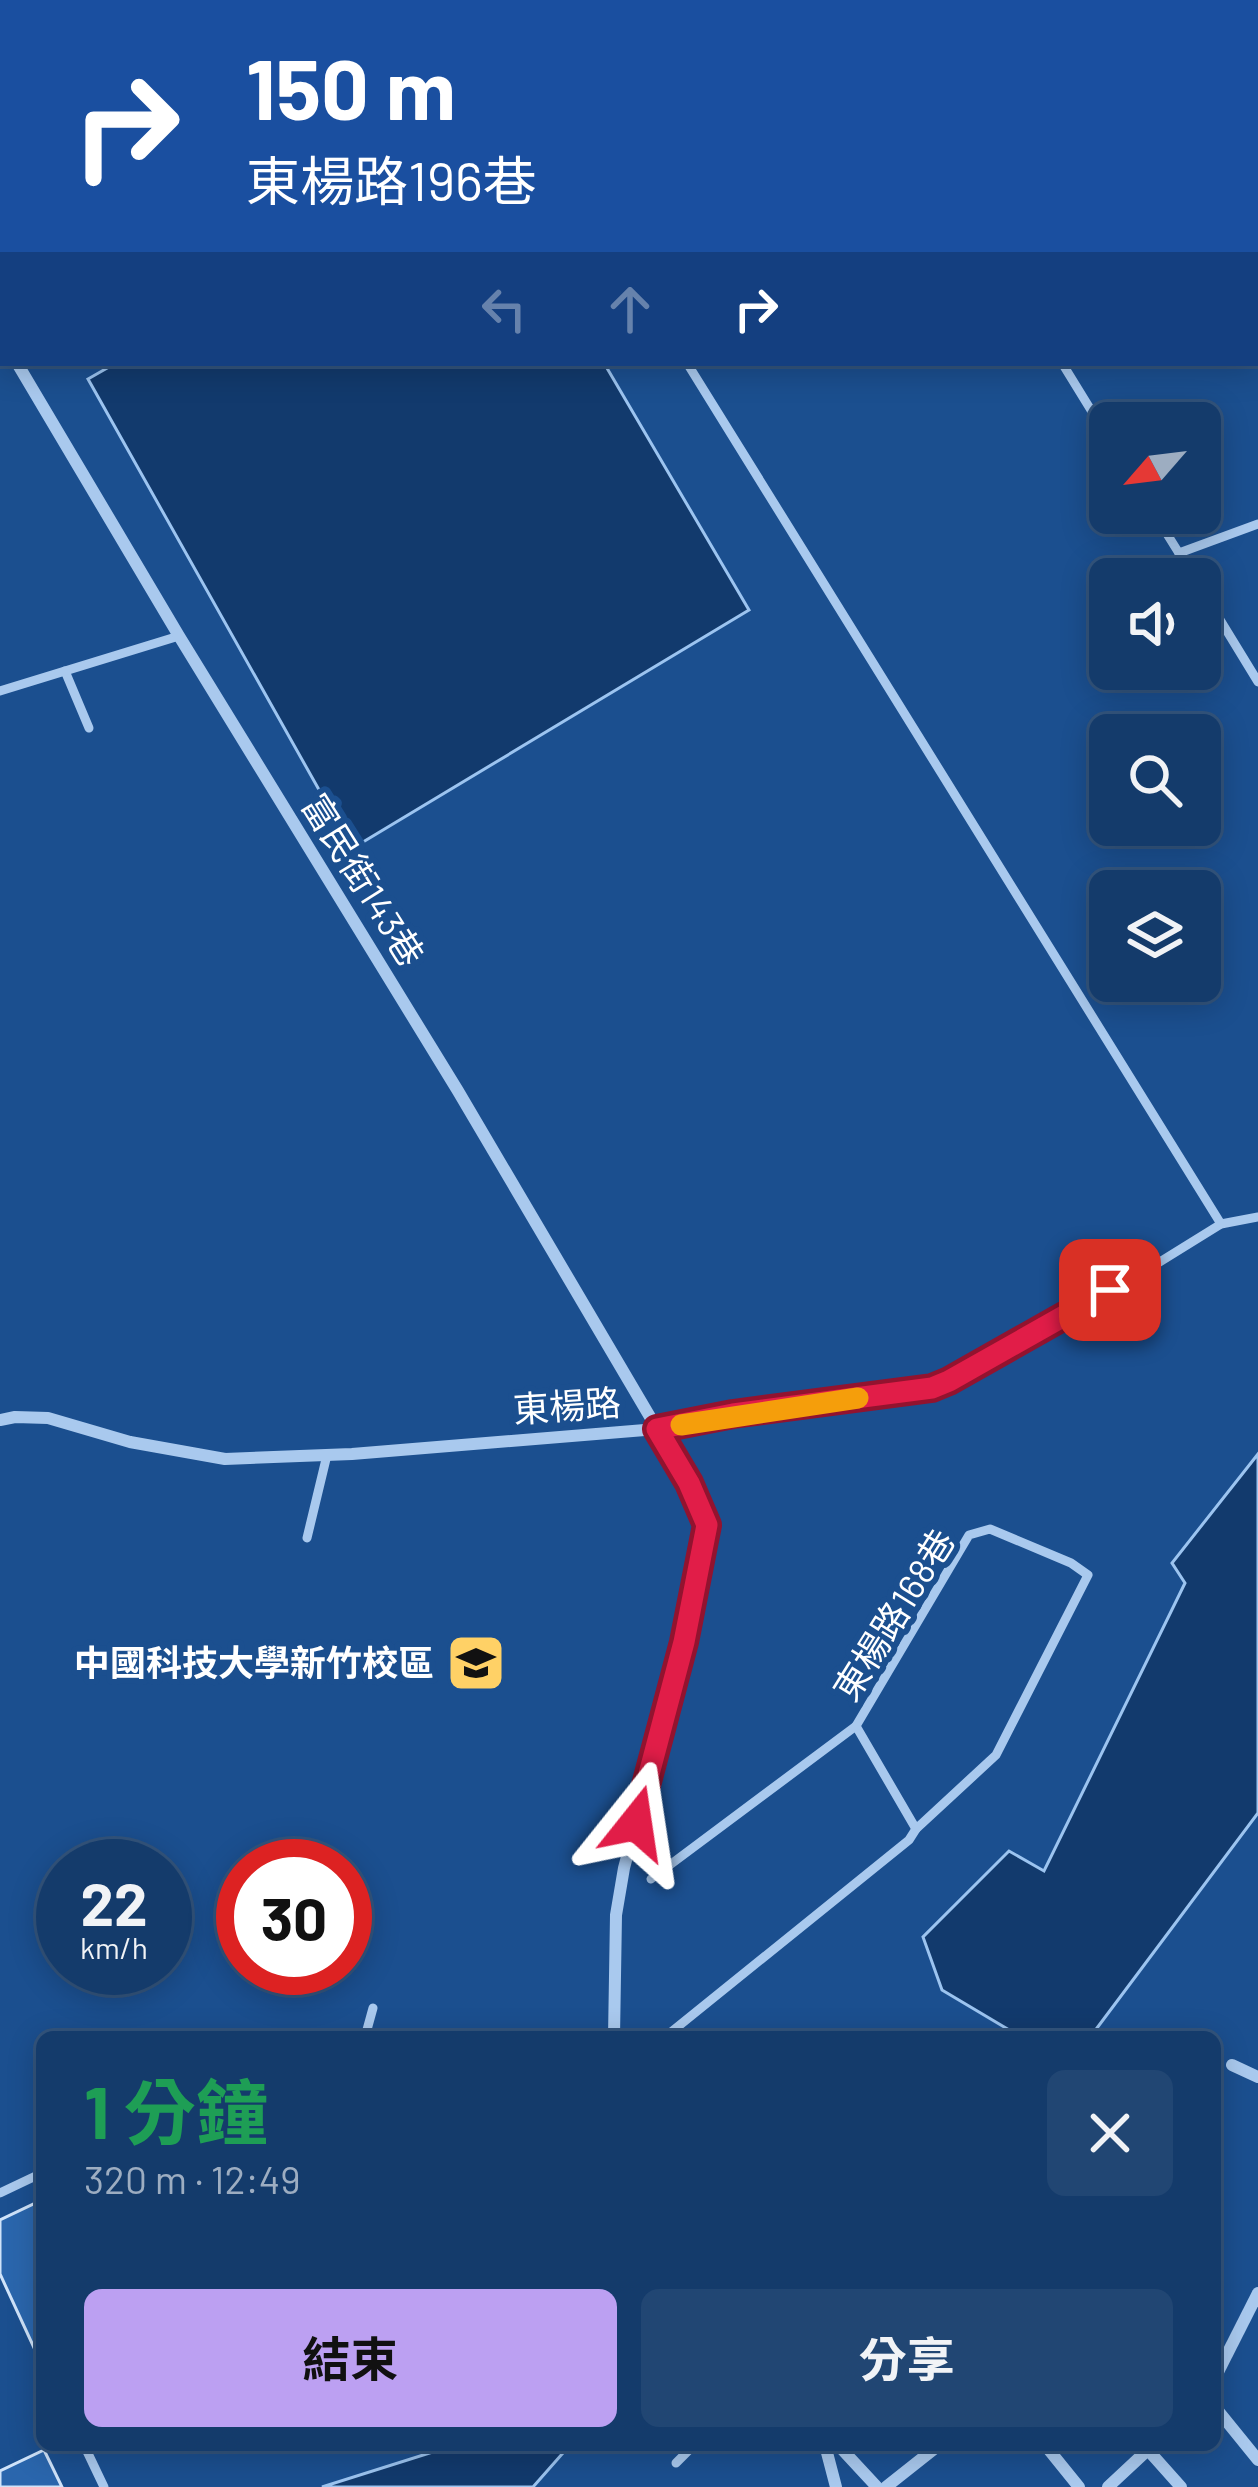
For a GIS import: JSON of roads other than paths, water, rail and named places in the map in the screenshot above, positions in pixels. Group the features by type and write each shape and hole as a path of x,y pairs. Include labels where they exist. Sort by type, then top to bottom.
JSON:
{"street":[{"name":"富民街143巷","path":"20,368 178,636 458,1090 657,1429"},
{"name":"東楊路","path":"0,1420 48,1418 130,1442 226,1459 657,1429 707,1525 684,1642 624,1868 616,1916 614,2031"},
{"path":"1232,2066 1258,2077"},
{"path":"1221,2367 1257,2299"},
{"path":"1221,2414 1256,2452"},
{"path":"827,2451 836,2487"},
{"path":"844,2451 882,2487 931,2451"},
{"path":"1050,2451 1079,2487"},
{"path":"1108,2487 1146,2451"},
{"path":"1153,2451 1181,2487"}],"lane":[{"path":"689,366 1220,1224"},
{"path":"1064,366 1089,407"},
{"path":"1179,553 1258,524"},
{"path":"1167,534 1182,558"},
{"path":"1221,621 1258,682"},
{"path":"0,691 178,636"},
{"path":"65,671 89,728"},
{"path":"657,1429 733,1414 932,1388 1220,1224 1258,1217"},
{"path":"307,1538 327,1455"},
{"name":"東楊路168巷","path":"651,1879 856,1726 969,1535 991,1529 1088,1575 996,1755 909,1840 672,2031"},
{"name":"東楊路168巷","path":"856,1726 916,1829"},
{"path":"366,2031 373,2008"},
{"path":"0,2193 36,2176"},
{"path":"87,2451 104,2487"},
{"path":"676,2463 688,2451"}],"water":[{"path":"111,366 606,366 749,610 358,845 345,836 88,379"},
{"path":"1258,1454 1258,1813 1095,2031 1011,2031 942,1990 923,1937 1009,1851 1044,1871 1185,1583 1172,1563"},
{"path":"436,2451 565,2451 533,2487 322,2487"}],"place":[{"name":"中國科技大學新竹校區","path":"476,1663"}]}
